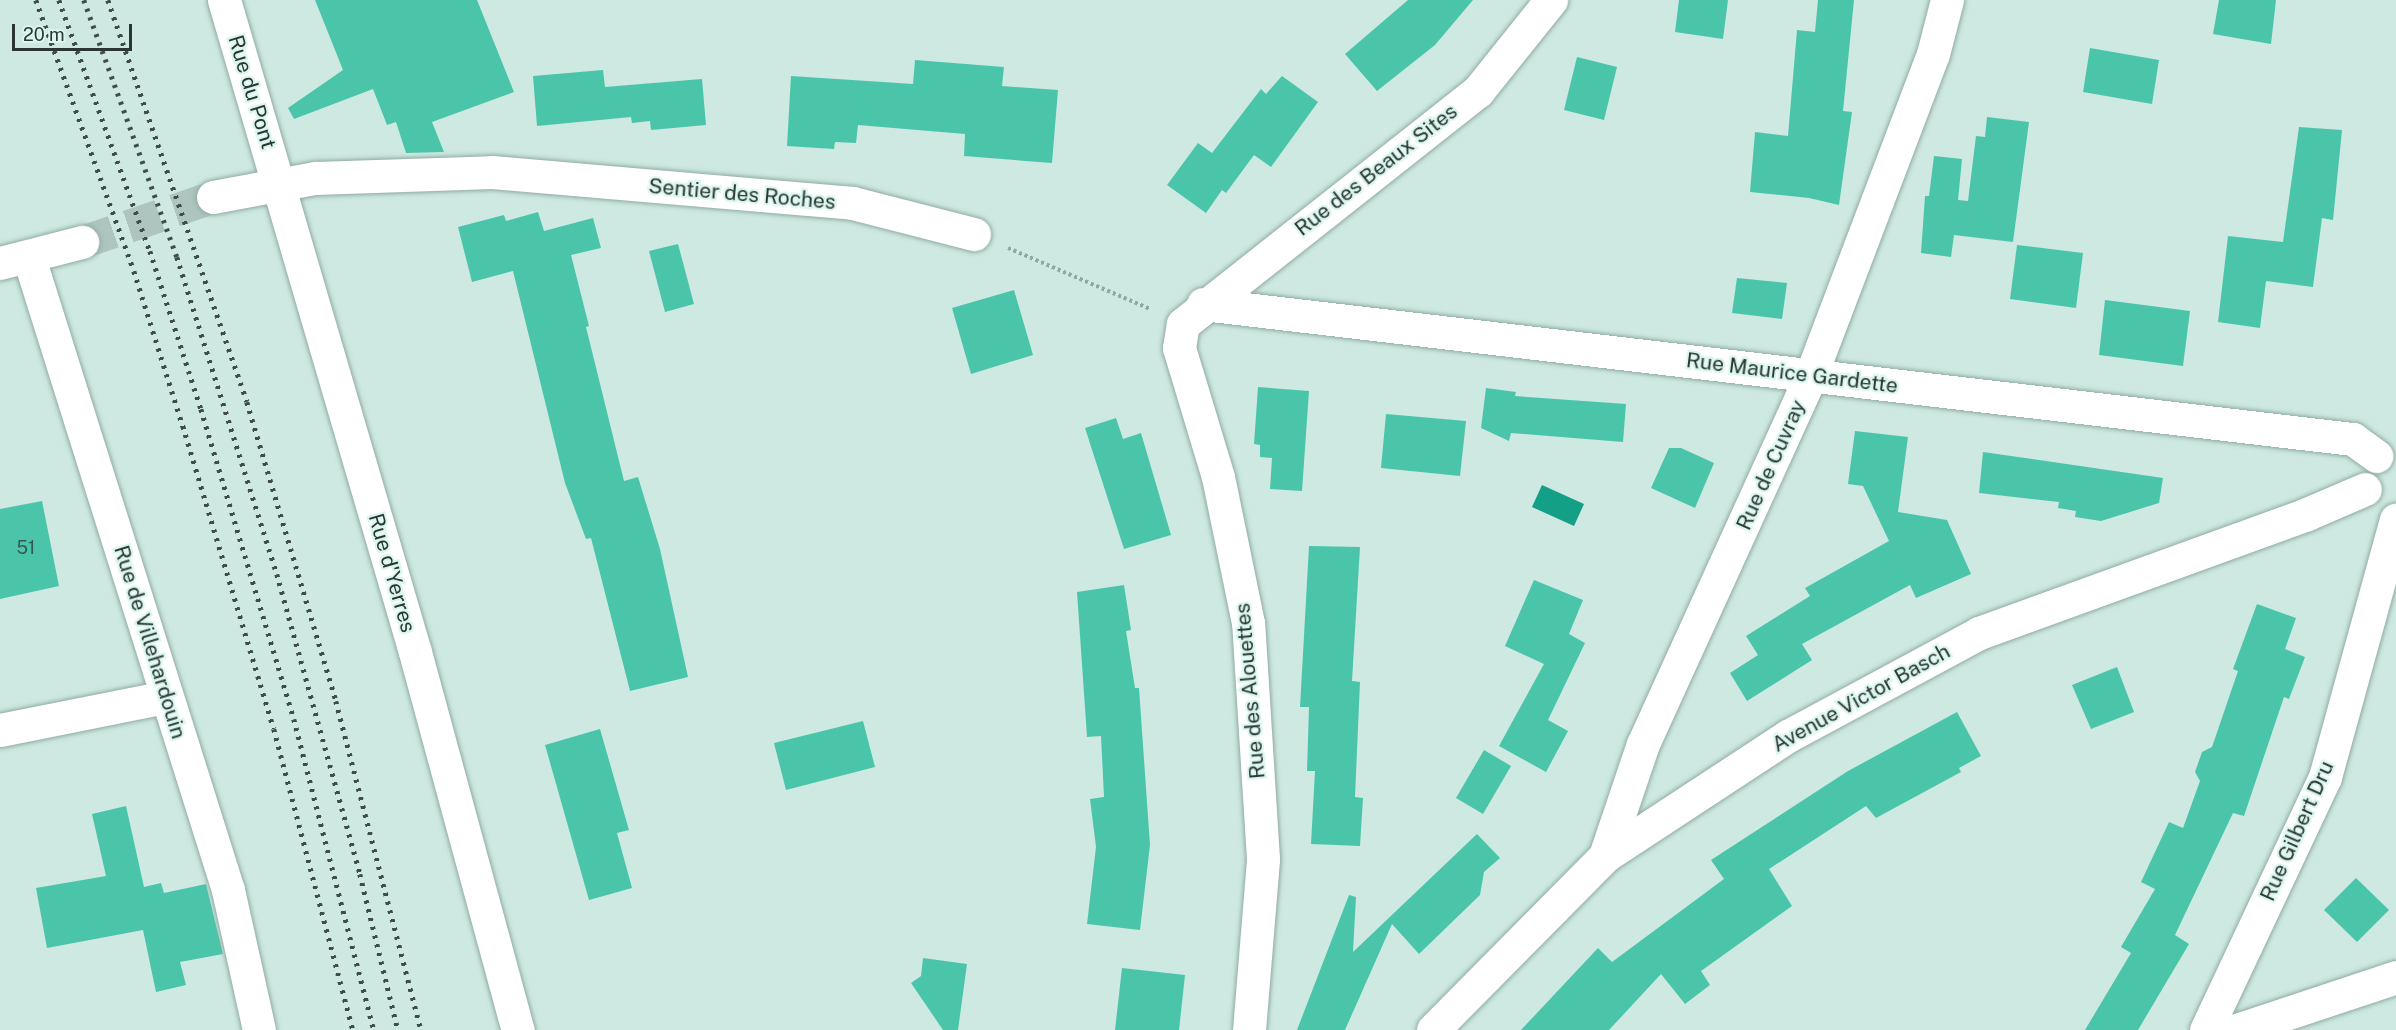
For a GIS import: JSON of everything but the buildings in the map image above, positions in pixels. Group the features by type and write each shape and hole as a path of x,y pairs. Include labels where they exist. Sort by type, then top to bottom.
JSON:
{"street":[{"name":"Rue du Pont","path":"224,0 280,184"},
{"name":"Rue des Beaux Sites","path":"1193,314 1478,91 1551,0"},
{"name":"Rue de Cuvray","path":"1605,856 1643,744 1811,375 1933,54 1947,0"},
{"name":"Sentier des Roches","path":"280,184 315,178 492,172 853,203 974,234"},
{"path":"213,197 280,184"},
{"name":"Rue d'Yerres","path":"280,184 518,1030"},
{"path":"14,260 82,242"},
{"name":"Rue de Villehardouin","path":"14,260 165,697 228,890 259,1030"},
{"name":"Rue Maurice Gardette","path":"1193,314 1811,375 2353,439 2386,452"},
{"name":"Rue des Alouettes","path":"1193,314 1179,348 1218,477 1248,623 1263,858 1250,1030"},
{"path":"2386,452 2365,471 2365,489 2377,507 2396,513"},
{"name":"Avenue Victor Basch","path":"1433,1030 1605,856 1788,736 1979,633 2307,514 2365,489"},
{"name":"Rue Gilbert Dru","path":"2206,1030 2325,777 2396,520"},
{"path":"0,730 165,697"},
{"path":"2237,1030 2396,977"}],"path":[{"path":"974,234 1193,314"}],"shaded area":[{"path":"1542,485 1584,504 1574,526 1532,507"}],"tunnel":[{"path":"82,242 213,197"}],"railway":[{"path":"36,0 134,271 183,426 274,729 353,1030"},
{"path":"59,0 150,251 201,409 294,719 374,1030"},
{"path":"84,0 177,257 277,574 360,874 398,1030"},
{"path":"108,0 247,402 336,701 421,1030"}]}
